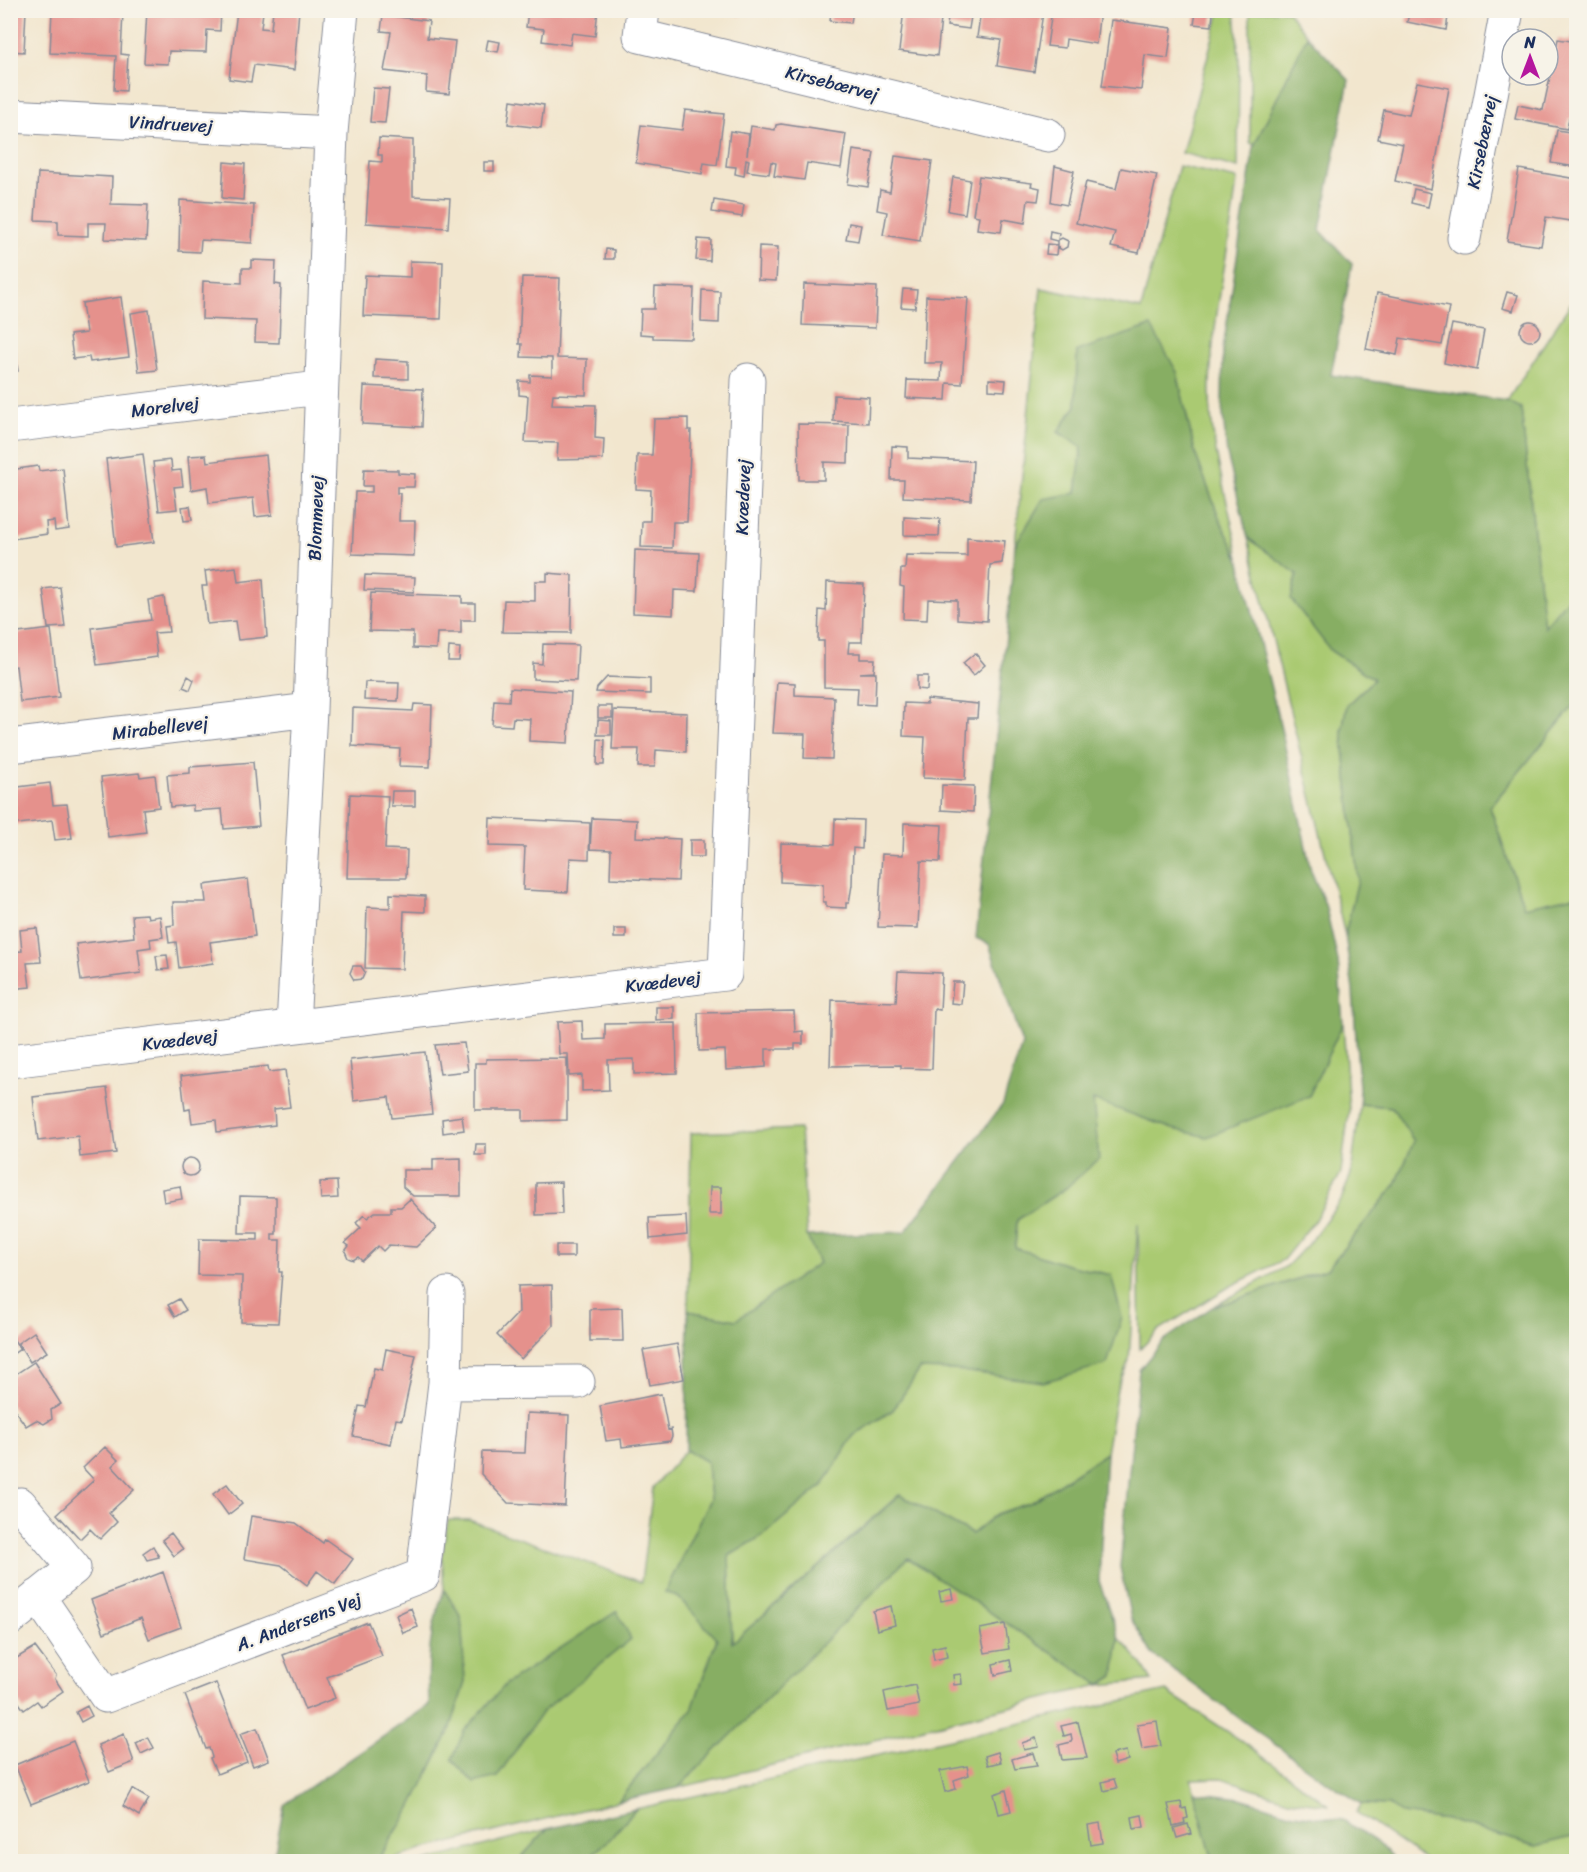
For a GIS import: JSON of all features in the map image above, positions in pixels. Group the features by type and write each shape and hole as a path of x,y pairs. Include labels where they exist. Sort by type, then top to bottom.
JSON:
{"street":[{"name":"Blommevej","path":"293,1026 310,710 331,133 342,10"},
{"name":"Kirsebærvej","path":"643,10 640,36 1048,135"},
{"name":"Kirsebærvej","path":"1464,238 1507,10"},
{"name":"Vindruevej","path":"10,116 331,133"},
{"name":"Kvædevej","path":"10,1061 725,974 748,380"},
{"name":"Morelvej","path":"10,426 320,388"},
{"name":"Mirabellevej","path":"10,747 310,710"},
{"name":"A. Andersens Vej","path":"38,1596 106,1696 423,1575 445,1383 447,1293"},
{"path":"445,1383 578,1382"},
{"path":"10,1619 74,1568 20,1504"}],"green space":[{"path":"1220,10 1235,11 1239,57 1238,168 1182,153"},
{"path":"1250,11 1288,11 1307,36 1254,146 1250,142"},
{"path":"1307,36 1349,80 1320,230 1352,264 1331,375 1507,401 1521,408 1544,627 1576,588 1576,703 1490,807 1524,907 1576,896 1576,1836 1536,1846 1447,1820 1402,1814 1389,1805 1362,1804 1318,1776 1152,1654 1131,1619 1120,1567 1139,1370 1163,1341 1211,1308 1327,1269 1396,1184 1414,1141 1392,1107 1360,1104 1353,990 1345,935 1358,880 1342,730 1347,705 1374,679 1331,651 1291,599 1297,574 1248,538 1227,454 1222,405 1223,349 1254,146"},
{"path":"1179,166 1237,179 1214,332 1210,405 1216,449 1239,558 1220,520 1195,453 1177,372 1077,352 1076,406 1058,432 1082,447 1076,493 1015,545 1041,288 1141,309"},
{"path":"1576,295 1576,588 1544,628 1521,409 1507,401"},
{"path":"1151,326 1177,372 1195,453 1220,520 1239,558 1283,737 1311,871 1325,904 1338,961 1343,1023 1309,1096 1207,1137 1173,1129 1093,1100 1099,1159 1066,1188 1017,1220 1015,1248 1067,1265 1111,1275 1122,1318 1107,1364 1043,1382 954,1370 920,1369 893,1410 853,1436 824,1484 762,1536 729,1556 732,1643 900,1495 972,1534 997,1514 1032,1502 1106,1453 1099,1581 1119,1638 1114,1676 1100,1685 908,1558 678,1788 618,1801 692,1710 717,1639 679,1598 665,1592 710,1499 707,1462 686,1450 688,1311 736,1320 819,1263 807,1236 905,1232 1003,1104 1022,1044 989,944 976,938 1015,545 1043,499 1076,493 1082,447 1058,432 1076,406 1077,351"},
{"path":"1248,538 1298,574 1331,651 1374,679 1347,705 1342,730 1358,880 1345,935"},
{"path":"1576,703 1576,896 1524,907 1490,807"},
{"path":"1343,1023 1349,1110 1341,1173 1315,1220 1283,1260 1229,1287 1159,1330 1140,1349 1138,1223 1129,1360 1117,1389 1106,1453 1032,1502 997,1514 972,1534 899,1495 732,1643 729,1556 762,1536 824,1484 853,1436 893,1410 920,1369 954,1370 1111,1275 1067,1265 1015,1248 1017,1220 1066,1188 1092,1099 1173,1129 1309,1096"},
{"path":"1360,1104 1392,1107 1414,1141 1396,1184 1327,1269 1211,1308 1287,1266 1308,1244 1341,1200 1351,1174"},
{"path":"800,1129 807,1236 819,1263 736,1320 688,1311 691,1133"},
{"path":"686,1450 707,1462 710,1499 665,1592 679,1598 717,1638 692,1710 618,1801 377,1862 411,1808 450,1730 465,1682 461,1616 444,1590 442,1556 448,1520 469,1520 641,1582 653,1487"},
{"path":"908,1557 1100,1685 678,1788"},
{"path":"444,1590 461,1616 465,1682 450,1730 411,1808 377,1861 273,1861 284,1805 429,1705 430,1647 435,1619"},
{"path":"617,1611 631,1639 542,1712 497,1777 474,1783 452,1760 464,1731 507,1683"},
{"path":"1119,1638 1142,1664 1152,1680 1100,1685 1114,1676"},
{"path":"1166,1691 1239,1739 1328,1805 1288,1800 1222,1778 1191,1779 1213,1861 584,1862 609,1840 636,1809"},
{"path":"1194,1792 1240,1798 1294,1814 1343,1820 1375,1841 1396,1861 1213,1861"},
{"path":"1362,1804 1390,1805 1402,1814 1447,1820 1536,1846 1576,1836 1576,1861 1427,1861 1356,1812"},
{"path":"636,1809 609,1840 584,1861 518,1861 547,1829"},
{"path":"547,1829 518,1861 422,1862"}],"building":[{"path":"10,10 26,10 24,52 10,51"},
{"path":"52,10 123,12 121,54 128,55 126,91 114,90 116,56 50,53"},
{"path":"147,10 205,15 205,10 221,10 220,31 207,30 206,52 169,51 168,64 144,63"},
{"path":"237,10 263,12 261,28 271,29 273,10 299,10 294,70 254,65 251,82 229,79"},
{"path":"528,10 598,10 595,36 572,33 570,45 542,41 544,29 526,27"},
{"path":"708,10 742,10 741,16"},
{"path":"831,10 853,10 851,23 830,21"},
{"path":"904,10 942,10 937,56 899,51"},
{"path":"949,10 972,10 969,29 947,26"},
{"path":"981,10 1043,13 1034,72 997,66 1001,40 977,37"},
{"path":"1052,10 1100,10 1096,44 1066,39 1065,48 1047,46"},
{"path":"1410,10 1449,10 1446,30 1407,22"},
{"path":"1196,13 1213,14 1212,26 1194,24"},
{"path":"383,15 429,21 427,38 455,41 449,94 426,92 427,76 384,71 391,32 381,31"},
{"path":"1111,20 1172,28 1168,58 1145,55 1141,90 1102,86"},
{"path":"1575,26 1576,120 1569,118 1567,129 1515,119 1518,105 1543,110 1548,87 1560,87 1560,39 1571,41"},
{"path":"488,40 500,42 498,52 486,50"},
{"path":"1417,82 1449,88 1431,189 1395,181 1403,144 1378,139 1384,110 1409,115"},
{"path":"373,88 389,89 385,123 370,122"},
{"path":"511,100 544,105 541,128 508,124"},
{"path":"685,110 724,114 717,165 704,163 702,174 636,163 641,125 682,130"},
{"path":"776,125 846,134 841,168 807,163 804,180 774,176 776,163 771,162 769,174 747,171 749,160 746,159 744,176 735,174 736,167 726,166 730,131 749,134 747,155 751,126 775,130"},
{"path":"1557,130 1576,133 1576,167 1551,163"},
{"path":"379,138 413,140 413,196 450,198 448,228 366,223 370,161 382,162 382,155 378,155"},
{"path":"853,150 874,153 868,187 848,184"},
{"path":"895,156 932,161 920,241 883,235 887,212 877,210 880,190 890,192"},
{"path":"224,162 245,164 243,200 222,198"},
{"path":"484,162 494,162 494,171 484,171"},
{"path":"1055,166 1074,171 1067,205 1051,202"},
{"path":"1121,168 1157,175 1139,253 1111,247 1115,232 1076,223 1086,182 1116,189"},
{"path":"1519,169 1576,179 1576,222 1546,217 1541,246 1507,241"},
{"path":"38,173 112,177 111,204 148,205 146,241 105,239 106,223 88,223 88,236 58,235 58,221 35,220"},
{"path":"979,176 1032,183 1031,186 1040,188 1038,201 1028,200 1025,223 1003,219 1001,232 977,229 979,216 973,215"},
{"path":"953,177 970,180 965,214 948,211"},
{"path":"1414,189 1431,193 1428,207 1411,203"},
{"path":"180,200 254,205 252,243 201,240 200,252 179,251"},
{"path":"714,200 744,205 742,217 712,212"},
{"path":"849,223 861,225 858,241 846,239"},
{"path":"1050,231 1059,233 1058,240 1062,238 1068,241 1067,247 1062,250 1057,247 1057,241 1049,239"},
{"path":"698,239 711,240 710,261 696,260"},
{"path":"1047,244 1057,245 1056,255 1046,254"},
{"path":"759,246 778,247 776,281 758,280"},
{"path":"606,249 614,250 614,259 605,259"},
{"path":"251,260 276,261 275,284 281,285 279,343 255,342 256,321 202,319 203,281 242,283 242,268 251,268"},
{"path":"410,261 443,262 441,319 363,316 365,275 410,277"},
{"path":"522,277 560,278 557,358 587,359 586,395 553,394 552,404 596,405 595,438 604,439 603,459 557,460 558,443 525,442 528,396 519,395 519,381 530,382 530,375 552,376 552,358 521,357 522,344 519,344"},
{"path":"804,284 877,287 875,328 802,325"},
{"path":"655,287 694,288 692,339 653,338 653,335 640,334 641,309 654,309"},
{"path":"903,289 917,290 915,308 901,307"},
{"path":"702,290 720,291 719,323 701,322"},
{"path":"1507,292 1518,295 1513,311 1502,308"},
{"path":"1377,293 1449,307 1442,345 1400,338 1397,355 1366,349"},
{"path":"926,296 968,298 962,384 947,383 946,400 906,398 907,380 941,381 942,363 924,363"},
{"path":"121,297 129,357 90,362 89,357 73,359 70,335 86,333 82,303"},
{"path":"149,310 157,370 139,372 131,313"},
{"path":"1526,321 1534,321 1540,327 1540,335 1534,341 1526,341 1520,335 1520,327"},
{"path":"1452,324 1484,330 1477,370 1444,363"},
{"path":"10,351 15,351 18,371 10,372"},
{"path":"375,359 408,361 408,379 374,378"},
{"path":"989,379 1006,380 1005,391 989,390"},
{"path":"364,386 423,389 422,427 362,424"},
{"path":"834,395 869,397 868,423 833,421"},
{"path":"688,418 688,430 691,430 687,522 673,522 672,548 641,547 642,521 650,521 651,490 636,489 637,455 652,455 654,419"},
{"path":"798,424 849,425 848,463 824,462 824,480 799,480"},
{"path":"892,446 908,447 908,458 973,461 971,500 903,497 904,480 891,480"},
{"path":"143,454 154,542 116,547 106,459"},
{"path":"206,455 207,462 266,455 272,515 255,517 253,498 209,503 207,487 191,490 188,456"},
{"path":"171,460 172,471 181,470 183,486 174,487 177,509 159,511 153,462"},
{"path":"38,466 39,471 63,468 69,529 55,531 54,521 46,522 47,534 13,539 10,470"},
{"path":"364,469 398,470 398,473 415,474 414,487 397,487 397,493 400,493 399,521 415,521 414,556 352,554 355,492 372,492 372,486 363,486"},
{"path":"190,506 192,520 184,521 182,507"},
{"path":"904,517 940,519 939,536 904,535"},
{"path":"967,537 1005,541 1002,563 990,565 987,621 957,619 957,600 928,599 927,620 903,619 904,587 900,586 901,569 905,569 906,555 967,556"},
{"path":"635,550 699,553 697,591 674,590 673,615 633,613"},
{"path":"236,567 238,582 263,579 267,637 238,640 235,621 207,624 202,586 207,586 205,571"},
{"path":"547,573 572,575 571,633 502,632 504,600 535,601 535,581 547,581"},
{"path":"365,575 415,577 414,592 364,590"},
{"path":"827,582 864,584 862,642 849,642 848,653 860,653 860,659 875,659 874,672 860,673 876,673 875,705 857,704 858,688 824,687 824,641 818,641 819,610 826,611"},
{"path":"60,587 65,627 48,628 43,589"},
{"path":"371,593 462,596 462,603 475,603 475,620 461,620 461,633 437,633 436,649 413,648 413,632 369,631"},
{"path":"164,597 169,632 154,633 157,657 97,665 92,628 151,620 148,600"},
{"path":"51,629 59,697 20,702 16,666 10,667 10,634"},
{"path":"543,644 578,645 576,681 533,679 533,663 542,664"},
{"path":"449,647 460,648 459,661 448,661"},
{"path":"975,653 985,665 973,676 963,663"},
{"path":"188,676 194,680 190,690 183,687"},
{"path":"917,676 928,676 927,690 917,689"},
{"path":"607,677 650,679 650,694 596,692"},
{"path":"365,682 399,683 398,701 364,700"},
{"path":"777,682 795,683 795,695 834,697 832,759 804,758 805,734 773,733"},
{"path":"510,688 571,692 568,743 529,741 530,719 513,718 512,726 492,725 494,700 509,701"},
{"path":"927,699 978,704 977,718 968,718 965,780 923,778 925,737 903,736 904,703 927,704"},
{"path":"414,704 432,705 430,767 399,766 400,749 352,746 353,708 413,711"},
{"path":"598,706 612,706 612,718 598,718"},
{"path":"614,710 687,713 686,752 656,750 655,767 638,767 639,749 612,749"},
{"path":"598,720 611,721 611,735 597,735"},
{"path":"598,739 605,740 604,765 597,765"},
{"path":"253,762 259,826 224,829 222,809 193,811 193,805 170,807 167,775 190,773 190,767"},
{"path":"139,773 140,777 155,775 159,807 143,809 146,832 108,837 101,777"},
{"path":"50,783 53,805 67,804 72,838 55,840 52,820 10,825 10,788"},
{"path":"942,785 974,786 973,812 941,810"},
{"path":"392,791 415,791 415,806 391,806"},
{"path":"350,794 388,796 385,849 407,850 406,878 347,878"},
{"path":"490,818 590,823 589,859 570,858 568,892 523,890 525,847 489,846"},
{"path":"592,818 637,820 636,837 680,839 678,881 610,878 611,850 590,849"},
{"path":"835,819 863,820 862,849 853,848 852,885 846,908 826,907 826,902 823,902 823,884 780,882 781,843 834,845"},
{"path":"904,823 942,825 940,862 921,861 918,928 878,927 882,854 903,855"},
{"path":"690,840 704,840 704,857 690,857"},
{"path":"248,879 255,936 210,942 213,963 179,968 176,942 169,943 167,926 174,925 173,902 206,902 204,885"},
{"path":"390,894 425,896 425,912 404,911 402,969 365,968 367,907 390,908"},
{"path":"147,914 148,918 160,916 163,937 150,939 151,947 138,949 141,973 81,981 76,944 134,937 132,915"},
{"path":"37,928 41,962 27,963 30,987 10,989 10,952 22,951 20,930"},
{"path":"614,929 626,929 626,938 614,938"},
{"path":"167,955 169,969 158,970 156,956"},
{"path":"353,966 361,966 365,972 362,979 354,980 350,973"},
{"path":"898,971 942,973 940,1010 934,1009 932,1069 901,1068 901,1065 830,1066 832,1000 896,1002"},
{"path":"953,982 963,982 961,1004 951,1003"},
{"path":"656,1007 674,1007 674,1019 656,1020"},
{"path":"794,1011 795,1032 803,1031 803,1044 795,1044 795,1049 766,1049 766,1067 726,1070 725,1050 699,1051 698,1013"},
{"path":"582,1021 583,1040 605,1039 605,1024 676,1023 677,1073 634,1074 634,1059 608,1060 609,1090 582,1091 582,1075 569,1076 568,1054 559,1054 557,1022"},
{"path":"464,1043 468,1071 440,1074 435,1045"},
{"path":"425,1052 432,1114 392,1118 389,1097 354,1101 350,1060"},
{"path":"567,1058 567,1120 523,1121 523,1110 475,1110 475,1063 486,1063 486,1059"},
{"path":"268,1066 269,1072 285,1070 290,1107 274,1109 275,1125 217,1132 216,1120 192,1123 190,1109 185,1110 181,1076"},
{"path":"107,1088 116,1153 80,1157 78,1136 38,1141 33,1097"},
{"path":"462,1116 464,1130 443,1133 442,1119"},
{"path":"476,1144 486,1144 486,1155 475,1155"},
{"path":"190,1158 196,1161 199,1167 196,1173 190,1176 184,1173 181,1167 184,1161"},
{"path":"461,1158 461,1196 413,1196 403,1187 403,1170 433,1170 433,1159"},
{"path":"337,1181 338,1198 321,1199 320,1182"},
{"path":"561,1182 562,1214 536,1215 536,1183"},
{"path":"180,1186 182,1199 164,1202 162,1189"},
{"path":"710,1187 721,1187 721,1214 709,1214"},
{"path":"240,1196 276,1197 276,1234 272,1234 272,1240 280,1240 279,1272 282,1272 278,1323 241,1322 242,1276 198,1275 199,1239 258,1240 258,1233 239,1233"},
{"path":"410,1199 436,1228 416,1247 389,1245 383,1251 378,1246 362,1261 358,1257 353,1260 348,1258 345,1251 349,1246 345,1243 361,1228 356,1223 364,1215 367,1218 375,1212 391,1212 391,1207 401,1207"},
{"path":"686,1216 687,1235 650,1239 649,1218"},
{"path":"556,1245 574,1245 574,1257 556,1257"},
{"path":"552,1285 553,1326 521,1359 497,1335 519,1312 518,1286"},
{"path":"179,1299 186,1310 175,1317 168,1305"},
{"path":"622,1308 623,1341 590,1341 590,1309"},
{"path":"34,1332 47,1352 30,1362 18,1343"},
{"path":"12,1337 20,1349 10,1356 10,1338"},
{"path":"677,1344 684,1379 650,1385 643,1350"},
{"path":"386,1349 416,1355 402,1420 396,1419 391,1444 353,1436 359,1406 366,1407 374,1368 382,1370"},
{"path":"34,1362 61,1404 51,1410 52,1419 44,1424 36,1420 26,1426 10,1404 10,1378"},
{"path":"661,1394 668,1430 671,1429 670,1441 622,1447 621,1439 606,1441 600,1406"},
{"path":"527,1413 569,1415 565,1506 508,1503 481,1474 482,1452 525,1453"},
{"path":"105,1447 118,1460 112,1466 134,1490 109,1513 117,1522 100,1539 90,1529 80,1539 57,1514 94,1480 83,1468"},
{"path":"227,1484 242,1504 228,1515 213,1494"},
{"path":"251,1516 296,1523 323,1543 325,1539 353,1559 335,1584 317,1571 307,1585 281,1565 244,1559"},
{"path":"171,1533 183,1549 174,1556 162,1540"},
{"path":"153,1546 159,1557 147,1560 143,1553"},
{"path":"163,1572 181,1627 149,1639 141,1618 104,1633 91,1600"},
{"path":"951,1589 953,1599 941,1601 939,1592"},
{"path":"891,1606 895,1625 877,1630 873,1611"},
{"path":"411,1608 418,1627 403,1633 396,1615"},
{"path":"368,1622 382,1656 327,1677 335,1698 305,1710 283,1655"},
{"path":"1005,1624 1009,1649 985,1653 980,1629"},
{"path":"945,1645 947,1657 934,1660 932,1648"},
{"path":"35,1647 56,1675 55,1679 63,1691 41,1706 37,1701 24,1710 19,1703 15,1705 10,1698 10,1662"},
{"path":"1010,1660 1012,1671 995,1675 993,1664"},
{"path":"961,1674 962,1684 954,1685 953,1675"},
{"path":"216,1683 247,1762 217,1774 210,1758 212,1757 209,1748 206,1749 185,1695"},
{"path":"915,1685 919,1705 888,1711 884,1692"},
{"path":"87,1706 92,1716 81,1722 76,1712"},
{"path":"1157,1721 1161,1746 1142,1749 1137,1724"},
{"path":"1078,1722 1087,1758 1062,1760 1059,1745 1072,1740 1071,1734 1064,1736 1061,1726"},
{"path":"257,1728 269,1760 253,1766 240,1734"},
{"path":"124,1734 134,1762 109,1772 98,1745"},
{"path":"148,1737 154,1748 141,1754 136,1743"},
{"path":"1036,1738 1039,1747 1024,1750 1022,1743"},
{"path":"73,1741 89,1781 31,1804 15,1765"},
{"path":"1126,1751 1128,1760 1115,1764 1112,1754"},
{"path":"998,1752 1001,1762 988,1765 985,1756"},
{"path":"1033,1753 1037,1766 1015,1769 1012,1759"},
{"path":"967,1766 969,1775 954,1780 956,1789 945,1792 940,1771"},
{"path":"1114,1779 1117,1788 1104,1791 1102,1782"},
{"path":"132,1789 149,1799 139,1816 123,1806"},
{"path":"1006,1790 1011,1811 999,1814 994,1794"},
{"path":"1181,1802 1182,1809 1186,1808 1188,1818 1184,1819 1185,1823 1173,1826 1168,1804"},
{"path":"1142,1815 1144,1827 1134,1829 1132,1817"},
{"path":"1100,1823 1103,1843 1091,1845 1088,1825"},
{"path":"1188,1824 1191,1834 1177,1838 1174,1828"}]}
